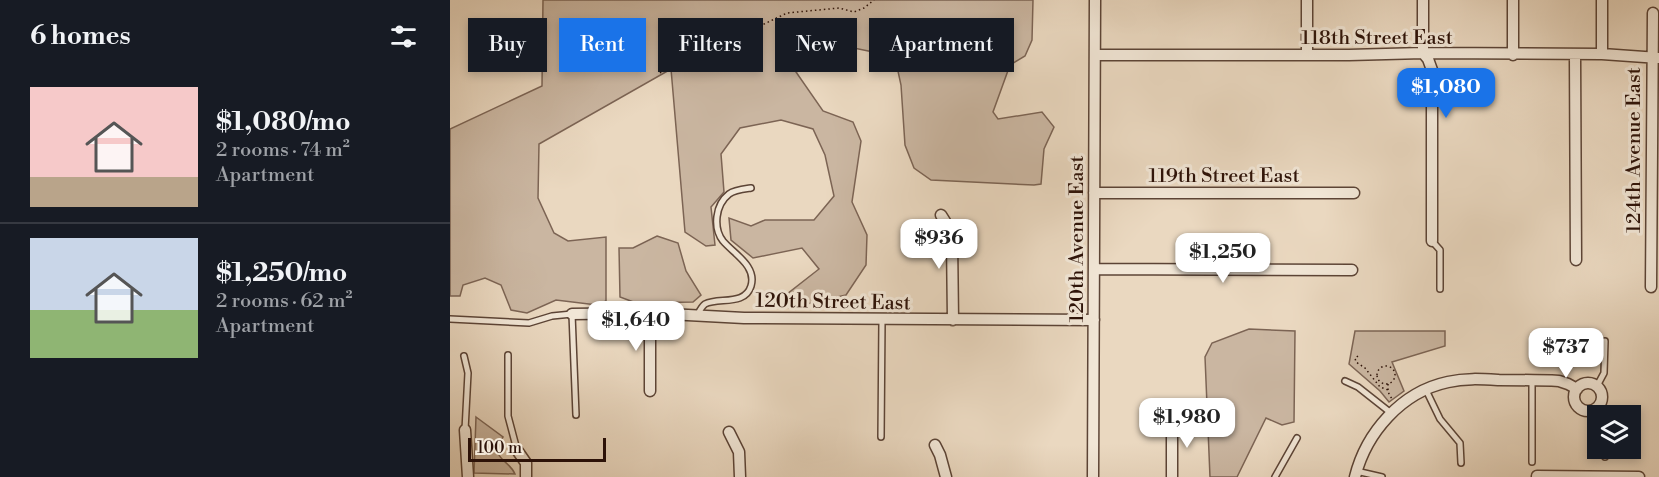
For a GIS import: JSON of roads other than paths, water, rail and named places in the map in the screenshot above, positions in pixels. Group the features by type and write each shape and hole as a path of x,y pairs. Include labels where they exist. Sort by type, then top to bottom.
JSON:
{"street":[{"name":"120th Avenue East","path":"1093,477 1095,0"},
{"path":"1307,0 1307,55"},
{"path":"1423,0 1423,53 1432,70 1432,241"},
{"path":"1513,0 1513,55"},
{"path":"1602,0 1602,54"},
{"name":"124th Avenue East","path":"1651,287 1655,57 1653,13"},
{"name":"118th Street East","path":"1095,55 1423,53 1602,54 1655,57"},
{"path":"1575,55 1576,260"},
{"name":"119th Street East","path":"1094,193 1354,193"},
{"path":"941,215 952,240 953,320"},
{"path":"1094,269 1352,270"},
{"name":"120th Street East","path":"572,314 882,320 1094,320"},
{"path":"650,314 650,391"},
{"path":"1356,474 1370,439 1391,413 1407,400 1444,382 1464,379 1559,381 1577,389"},
{"path":"1587,411 1577,405 1574,397 1581,386 1589,383 1597,386 1601,393 1601,405"},
{"path":"1172,421 1172,477"},
{"path":"465,430 468,477"},
{"path":"729,432 739,452 740,477"},
{"path":"935,445 946,477"},
{"path":"517,450 526,463 526,477"},
{"path":"1537,476 1639,477"}],"lane":[{"path":"697,316 705,304 730,301 750,290 752,276 746,264 719,234 717,217 719,205 729,193 751,188"},
{"path":"1432,241 1440,250 1440,289"},
{"path":"450,319 529,323 552,316 572,314 576,415"},
{"path":"881,437 882,320"},
{"path":"1597,386 1604,373 1605,341"},
{"path":"464,356 468,373 465,430"},
{"path":"508,356 508,416 517,450"},
{"path":"1532,380 1532,462"},
{"path":"1345,381 1358,387 1391,413"},
{"path":"1426,390 1440,419 1460,443 1461,463"},
{"path":"1275,477 1297,438"},
{"path":"1356,474 1382,477"}]}
